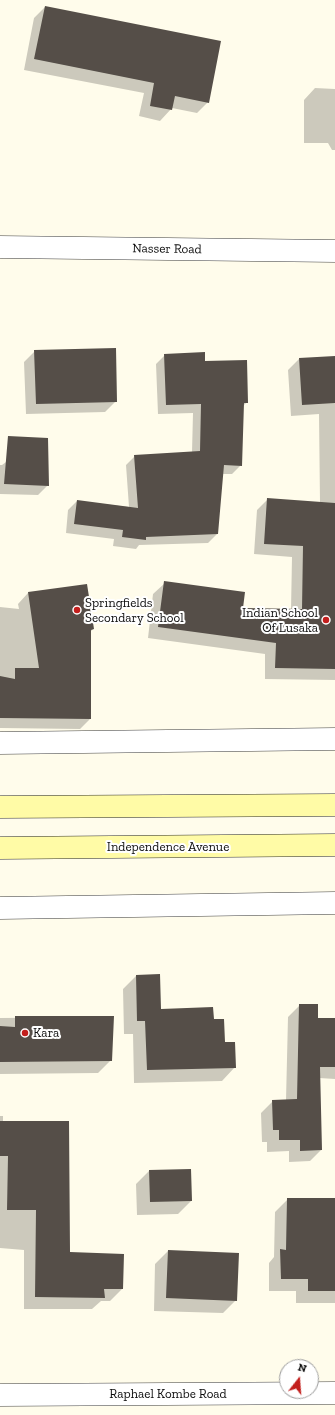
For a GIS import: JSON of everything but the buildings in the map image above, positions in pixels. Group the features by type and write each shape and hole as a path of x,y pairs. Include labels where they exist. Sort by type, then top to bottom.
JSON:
{"main road":[{"path":"0,807 335,805"},
{"name":"Independence Avenue","path":"0,848 335,846"}],"street":[{"name":"Nasser Road","path":"0,247 335,251"},
{"path":"0,743 335,740"},
{"path":"0,908 335,903"},
{"name":"Raphael Kombe Road","path":"0,1395 335,1393"}],"place":[{"name":"Springfields Secondary School","path":"77,610"},
{"name":"Indian School Of Lusaka","path":"326,620"},
{"name":"Kara","path":"25,1033"}]}
